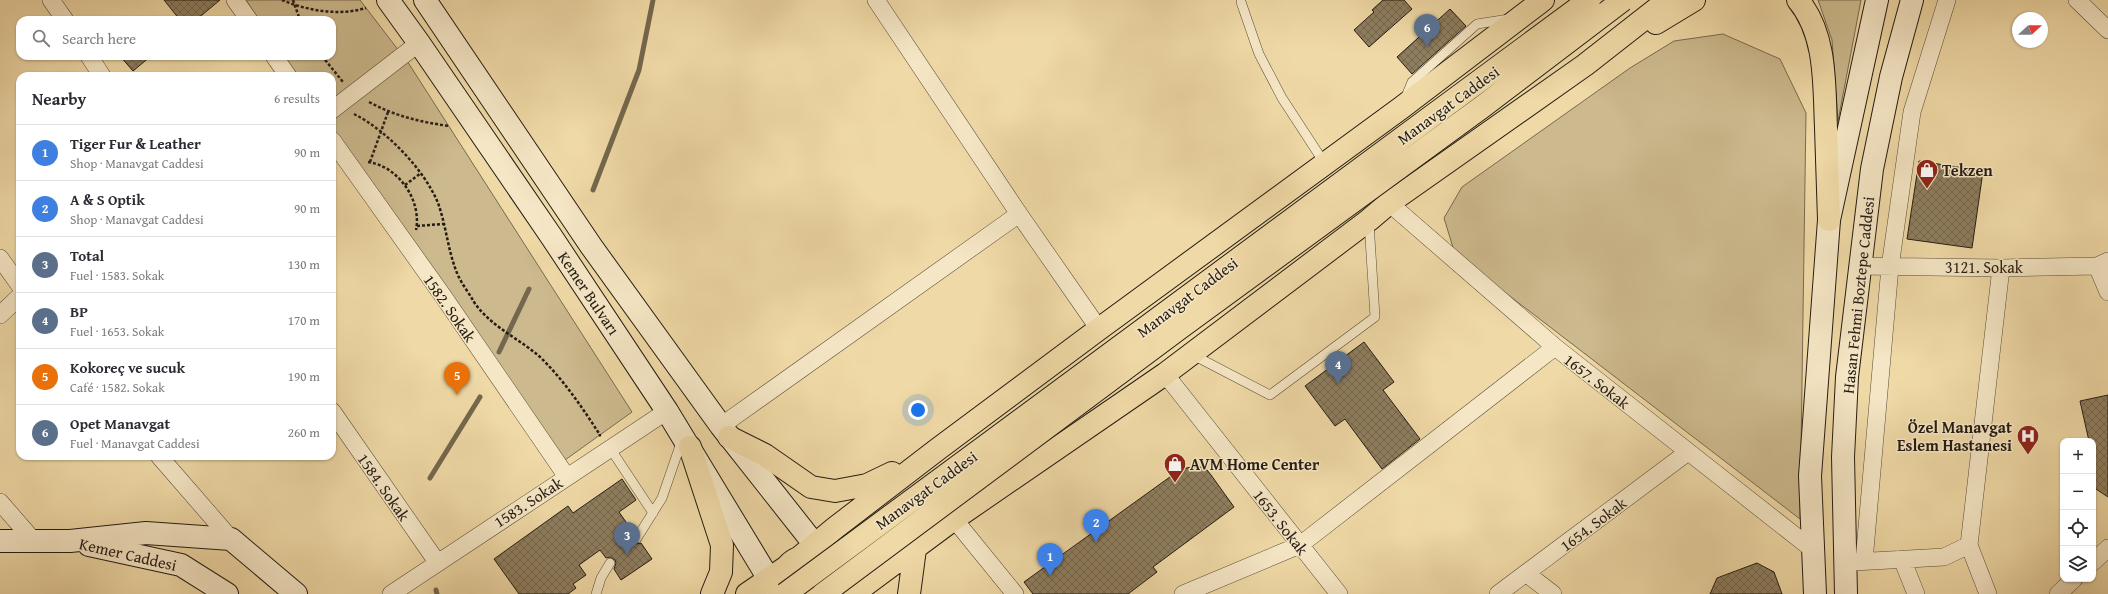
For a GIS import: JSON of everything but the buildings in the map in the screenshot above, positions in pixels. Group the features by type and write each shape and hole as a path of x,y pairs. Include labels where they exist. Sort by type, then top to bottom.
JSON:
{"highway":[{"path":"747,594 788,573 938,449 1401,108 1543,0"},
{"name":"Manavgat Caddesi","path":"785,594 1589,0"},
{"name":"Manavgat Caddesi","path":"823,594 1180,328 1482,107 1623,0"},
{"path":"842,584 916,550 954,519 1165,374 1369,220 1389,203 1585,66 1668,0"},
{"path":"1585,66 1694,0"},
{"path":"1798,0 1806,9 1815,27 1824,68 1829,220"},
{"path":"725,432 765,455 811,487 835,491 867,485 938,449"},
{"path":"687,442 722,545 721,572 712,594"},
{"path":"909,594 916,550"}],"main road":[{"name":"Kemer Bulvarı","path":"388,0 419,43 667,410 687,442 788,573 842,584"},
{"name":"Kemer Bulvarı","path":"425,0 587,239 725,432 788,573"},
{"name":"Hasan Fehmi Boztepe Caddesi","path":"1815,594 1810,476 1829,220 1877,0"},
{"name":"Hasan Fehmi Boztepe Caddesi","path":"1846,594 1854,562 1842,457 1847,377 1874,162 1891,77 1912,0"},
{"name":"Kemer Caddesi","path":"0,541 70,541 146,533 231,539"},
{"path":"231,539 296,594"},
{"name":"Kemer Caddesi","path":"70,541 181,565 227,594"}],"street":[{"path":"51,0 62,16"},
{"path":"235,0 246,16"},
{"path":"876,0 1019,214 1099,329"},
{"path":"1947,0 1912,112 1890,267 1854,562 1944,557 1969,545"},
{"path":"2077,0 2108,30"},
{"path":"336,107 419,43"},
{"path":"92,60 99,72"},
{"path":"277,60 285,72"},
{"name":"1582. Sokak","path":"336,146 443,296 567,477"},
{"name":"1657. Sokak","path":"1389,203 1555,347 1812,549"},
{"path":"725,432 1019,214"},
{"path":"0,258 16,280"},
{"path":"2103,264 2108,292"},
{"name":"3121. Sokak","path":"1860,266 2001,268 2103,264"},
{"path":"1988,594 1969,545 2001,268"},
{"path":"0,315 16,300"},
{"path":"1183,594 1300,545 1555,347"},
{"name":"1653. Sokak","path":"1165,374 1338,594"},
{"name":"1583. Sokak","path":"391,594 667,410"},
{"name":"1584. Sokak","path":"336,417 437,562"},
{"name":"1654. Sokak","path":"1498,594 1527,574 1688,452"},
{"path":"162,460 231,539"},
{"path":"0,502 33,540"},
{"path":"954,519 1015,594"},
{"path":"2096,559 2108,548"},
{"path":"1902,559 1916,594"},
{"path":"1527,574 1553,594"},
{"path":"2058,594 2071,582"}],"lane":[{"path":"1241,2 1262,60 1282,98 1324,164"},
{"path":"1191,354 1270,395 1375,317 1369,220"},
{"path":"637,538 662,498 687,442"},
{"path":"610,448 652,513"},
{"path":"596,594 601,578 610,563"}],"path":[{"path":"282,0 312,10 351,12 366,8"},
{"path":"293,0 298,16"},
{"path":"325,60 336,72"},
{"path":"336,72 354,93 388,112 418,122 449,126"},
{"path":"336,108 359,117 380,133 421,173 438,203 457,273 475,304 501,329 514,338"},
{"path":"370,162 388,112"},
{"path":"363,161 370,162 395,175 405,185 415,206 417,226 416,232"},
{"path":"405,185 421,173"},
{"path":"417,226 443,224"}],"shaded area":[{"path":"246,0 360,0 409,64 632,412 565,460 336,133 336,72 294,72 287,60 336,60 336,16 256,16"},
{"path":"1818,0 1861,0 1838,121 1832,40"},
{"path":"1723,34 1780,59 1806,113 1800,519 1455,254 1444,218 1462,187 1630,68 1674,41"}],"waterway":[{"path":"593,190 639,70 653,0"},
{"path":"499,352 529,289"},
{"path":"430,478 480,397"},
{"path":"436,590 437,594"}],"place":[{"name":"Opet Manavgat","path":"1427,47"},
{"name":"Tekzen","path":"1927,190"},
{"name":"BP","path":"1338,384"},
{"name":"Kokoreç ve sucuk","path":"457,395"},
{"name":"Özel Manavgat Eslem Hastanesi","path":"2028,456"},
{"name":"AVM Home Center","path":"1175,484"},
{"name":"A & S Optik","path":"1096,542"},
{"name":"Total","path":"627,555"},
{"name":"Tiger Fur & Leather","path":"1050,576"}]}
